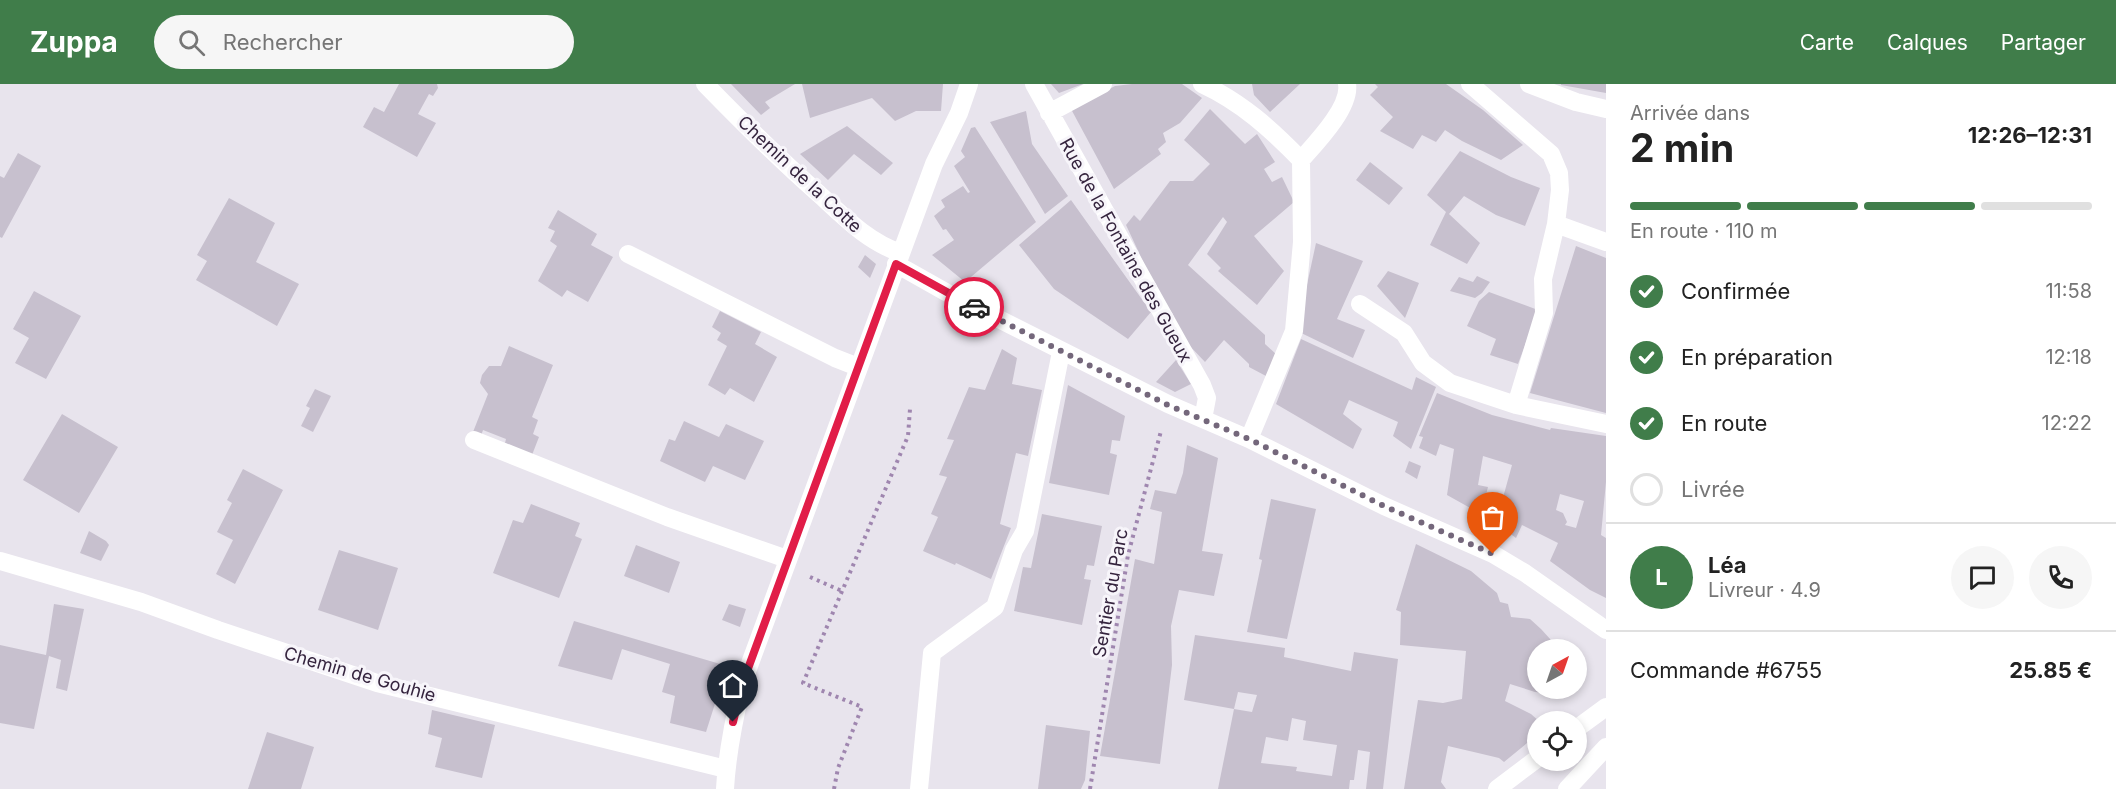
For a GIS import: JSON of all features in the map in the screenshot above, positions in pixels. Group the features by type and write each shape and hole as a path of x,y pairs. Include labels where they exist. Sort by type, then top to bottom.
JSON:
{"street":[{"name":"Chemin de la Cotte","path":"705,84 785,164 849,222 951,295 1168,405 1249,439 1384,506 1493,554 1525,573 1583,616"},
{"path":"725,789 733,722 742,685 934,164 959,113 969,84"},
{"name":"Rue de la Fontaine des Gueux","path":"1034,84 1202,385 1207,398 1203,419"},
{"path":"1049,113 1103,84"},
{"path":"1202,84 1226,95 1270,127 1301,160"},
{"path":"1249,439 1294,331 1302,242 1301,160 1331,124 1348,92 1347,84"},
{"path":"1470,84 1551,154 1559,173 1560,190 1556,224 1543,279 1544,313 1516,405"},
{"path":"1529,84 1576,102 1606,109"},
{"path":"1556,224 1606,242"},
{"path":"628,254 835,358 858,367"},
{"path":"1360,304 1404,333 1423,363 1450,383 1516,405 1606,424"},
{"path":"919,789 932,653 994,607 1014,550 1025,531 1061,352"},
{"path":"474,441 786,563"},
{"name":"Chemin de Gouhie","path":"0,561 141,602 377,682 726,769"},
{"path":"1583,616 1606,630"},
{"path":"1583,616 1606,644"},
{"path":"1587,721 1606,706"},
{"path":"1567,789 1606,747"},
{"path":"1497,789 1527,766"}],"path":[{"name":"Sentier du Parc","path":"1090,789 1128,555 1168,405"},
{"path":"834,789 838,768 862,707 803,682 908,436 910,409"},
{"path":"786,563 842,591"}],"building":[{"path":"399,84 437,84 438,88 433,96 429,94 418,114 436,123 417,157 363,127 374,107 384,112"},
{"path":"731,84 795,84 765,102 770,108 761,115"},
{"path":"802,84 943,84 941,111 916,111 895,121 872,98 810,118"},
{"path":"1051,84 1083,84 1059,93"},
{"path":"1182,84 1202,98 1180,123 1163,133 1166,142 1158,149 1161,154 1114,189 1071,109 1115,86"},
{"path":"1252,84 1300,84 1270,112 1254,95"},
{"path":"1375,84 1446,84 1483,110 1523,145 1501,160 1445,130 1436,142 1422,135 1413,149 1380,131 1393,117 1370,95 1378,87"},
{"path":"1606,84 1606,93 1561,85"},
{"path":"1210,109 1245,144 1257,134 1275,162 1264,169 1272,182 1282,177 1294,202 1254,236 1284,271 1257,305 1218,271 1221,268 1207,254 1227,222 1223,217 1188,265 1265,335 1265,344 1278,356 1266,376 1249,367 1249,364 1224,340 1205,362 1186,342 1162,302 1126,225 1134,215 1140,221 1170,181 1193,181 1210,164 1184,140"},
{"path":"1026,111 1032,144 1068,196 1045,214 990,122"},
{"path":"847,126 893,163 881,175 854,154 828,180 800,154"},
{"path":"975,127 1036,222 965,282 932,255 954,240 946,229 943,230 934,216 945,207 941,200 963,186 968,193 970,192 954,166 965,157 961,151 971,128"},
{"path":"1460,151 1511,177 1540,188 1525,226 1496,215 1464,196 1449,214 1480,243 1467,264 1430,245 1446,212 1427,195"},
{"path":"18,153 41,166 2,238 0,237 0,176 4,178"},
{"path":"1370,162 1403,188 1389,205 1356,180"},
{"path":"229,198 275,223 256,262 299,284 277,326 196,280 207,261 197,255"},
{"path":"1071,200 1151,312 1128,339 1054,289 1019,245"},
{"path":"558,210 597,234 591,245 613,257 588,302 567,290 562,297 538,281 557,246 550,241 555,231 548,228"},
{"path":"1316,243 1363,261 1337,319 1365,330 1353,358 1297,331"},
{"path":"1576,246 1606,258 1606,413 1530,393"},
{"path":"865,255 876,264 870,278 858,267"},
{"path":"1388,271 1419,283 1405,318 1377,286"},
{"path":"1477,276 1490,282 1475,298 1450,291 1459,277 1473,282"},
{"path":"34,291 81,316 46,379 15,363 29,338 13,329"},
{"path":"1489,292 1538,310 1518,364 1490,355 1496,339 1467,326 1479,301"},
{"path":"720,311 761,332 755,344 777,357 754,402 730,388 725,395 708,385 727,346 717,340 721,333 712,327"},
{"path":"1301,339 1412,390 1416,377 1436,387 1411,449 1393,436 1398,422 1349,400 1343,414 1362,429 1353,449 1276,404"},
{"path":"509,346 553,365 532,417 538,420 533,434 539,437 532,455 505,443 506,439 483,430 481,436 473,432 488,394 480,383 482,375 489,366 501,366"},
{"path":"1002,349 1017,358 1012,384 1042,390 1028,456 1016,453 1000,524 1011,528 991,579 923,551 938,517 931,514 947,477 939,475 954,440 947,439 969,387 985,390"},
{"path":"1176,360 1191,384 1175,392 1156,382"},
{"path":"1068,385 1125,416 1120,441 1112,440 1110,453 1117,455 1109,495 1049,483"},
{"path":"315,389 331,396 313,432 301,426 310,408 306,406"},
{"path":"1437,393 1492,415 1550,430 1551,428 1606,436 1606,482 1601,535 1606,538 1606,598 1590,590 1550,561 1558,543 1522,525 1516,538 1496,523 1512,465 1483,456 1478,485 1488,487 1481,514 1447,495 1454,449 1440,444 1436,456 1419,448 1423,437 1419,436","holes":["1560,494 1584,501 1576,528 1565,525 1567,522 1563,513 1556,510"]},
{"path":"62,414 118,447 79,513 23,480"},
{"path":"684,421 719,437 726,424 764,441 745,480 713,466 705,482 660,461 669,439 675,441"},
{"path":"1187,445 1218,458 1202,551 1223,554 1214,596 1179,590 1171,626 1172,665 1160,764 1100,756 1135,559 1154,564 1162,512 1150,509 1155,490 1176,494 1183,473"},
{"path":"1409,461 1421,466 1417,479 1405,472"},
{"path":"243,469 283,490 235,584 216,574 233,540 217,532 232,503 227,500"},
{"path":"1271,499 1316,509 1287,639 1247,632 1262,560 1259,559"},
{"path":"531,504 580,523 575,536 582,539 559,598 493,573 513,520 523,523"},
{"path":"1042,514 1102,526 1094,566 1087,565 1084,579 1091,580 1082,625 1014,611 1023,567 1031,568"},
{"path":"89,531 109,545 101,561 80,553"},
{"path":"1416,544 1471,571 1497,593 1500,602 1508,604 1511,617 1530,619 1541,629 1550,639 1527,639 1527,689 1510,684 1505,701 1527,712 1527,743 1504,762 1499,758 1448,746 1441,782 1446,789 1404,789 1418,700 1443,703 1462,699 1466,651 1400,645 1401,612 1396,610"},
{"path":"636,545 680,562 669,593 624,576"},
{"path":"339,550 398,568 378,630 318,610"},
{"path":"54,604 84,609 67,691 56,688 61,660 49,656 34,729 0,723 0,645 46,655"},
{"path":"729,604 746,609 740,627 722,620"},
{"path":"574,621 727,666 706,732 670,723 675,696 662,692 670,664 622,649 612,680 558,666"},
{"path":"1195,635 1285,648 1284,657 1351,671 1354,652 1398,659 1383,789 1366,789 1370,752 1358,750 1354,780 1350,780 1349,789 1218,789 1234,709 1184,700","holes":["1238,692 1257,695 1252,712 1234,709","1292,718 1306,721 1303,740 1337,745 1332,776 1296,771 1297,767 1261,763 1266,737 1288,741"]},
{"path":"432,710 495,725 482,778 435,767 442,738 428,734"},
{"path":"1046,725 1090,731 1085,780 1081,789 1038,789"},
{"path":"267,732 314,747 301,789 248,789"}],"way so far":[{"path":"974,307 1168,405 1249,439 1384,506 1493,554"}],"route":[{"path":"733,722 742,685 896,264 974,307"}]}
